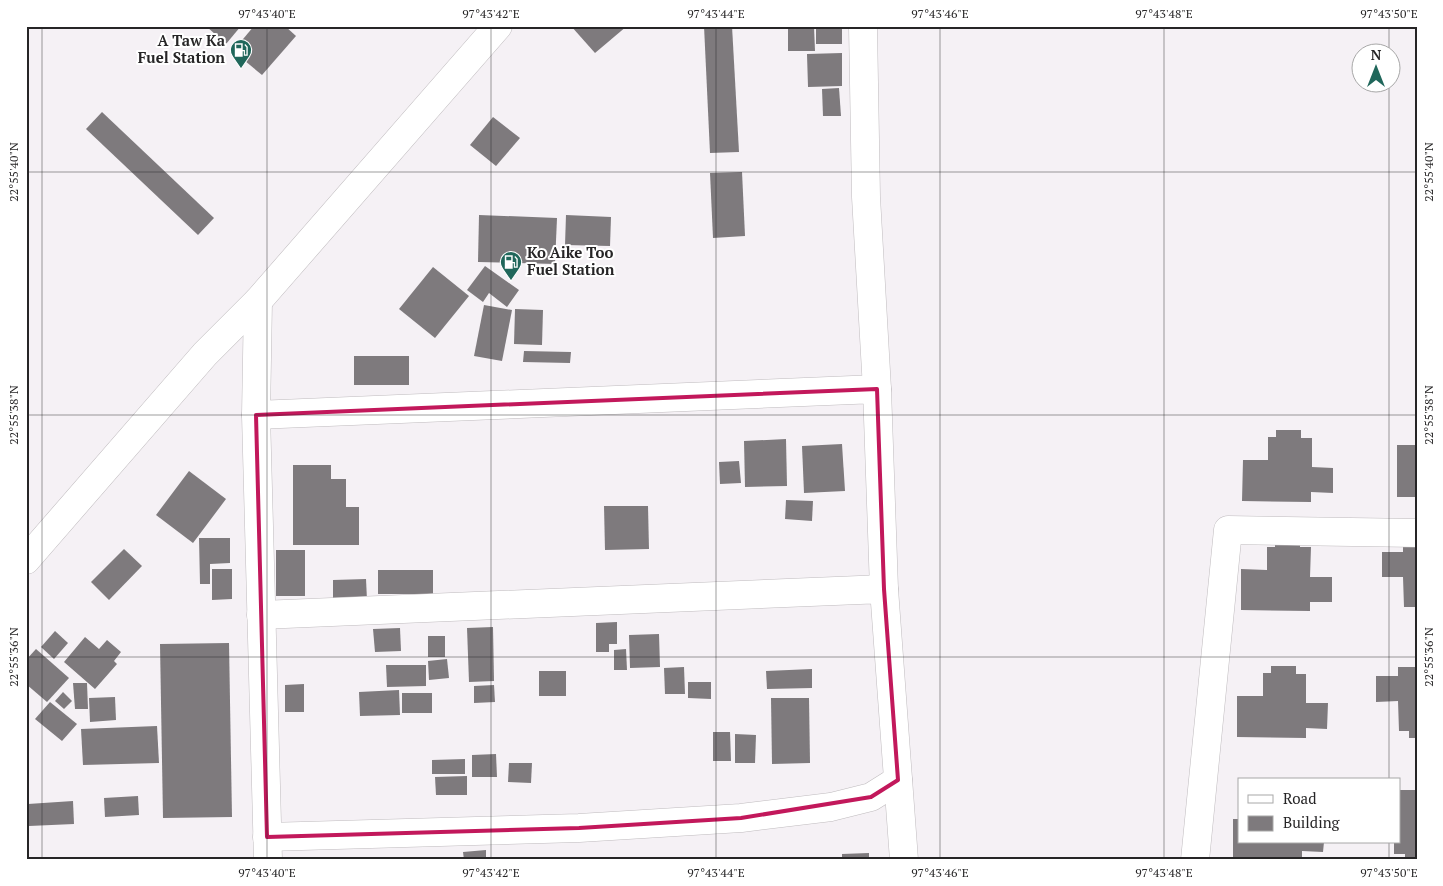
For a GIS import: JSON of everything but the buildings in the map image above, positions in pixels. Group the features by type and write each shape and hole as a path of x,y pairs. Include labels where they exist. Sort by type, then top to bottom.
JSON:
{"street":[{"path":"863,26 866,197 877,389 884,589 904,860"},
{"path":"26,560 206,354 258,301 494,27"},
{"path":"258,301 256,415 268,848 741,818 832,807 871,798 898,780"},
{"path":"256,415 877,389"},
{"path":"1195,860 1228,530 1417,533"},
{"path":"261,615 884,589"}],"highlighted area":[{"path":"877,389 884,589 898,780 871,797 741,818 579,828 267,837 256,415"}],"place":[{"name":"A Taw Ka Fuel Station","path":"241,69"},
{"name":"Ko Aike Too Fuel Station","path":"511,281"}]}
